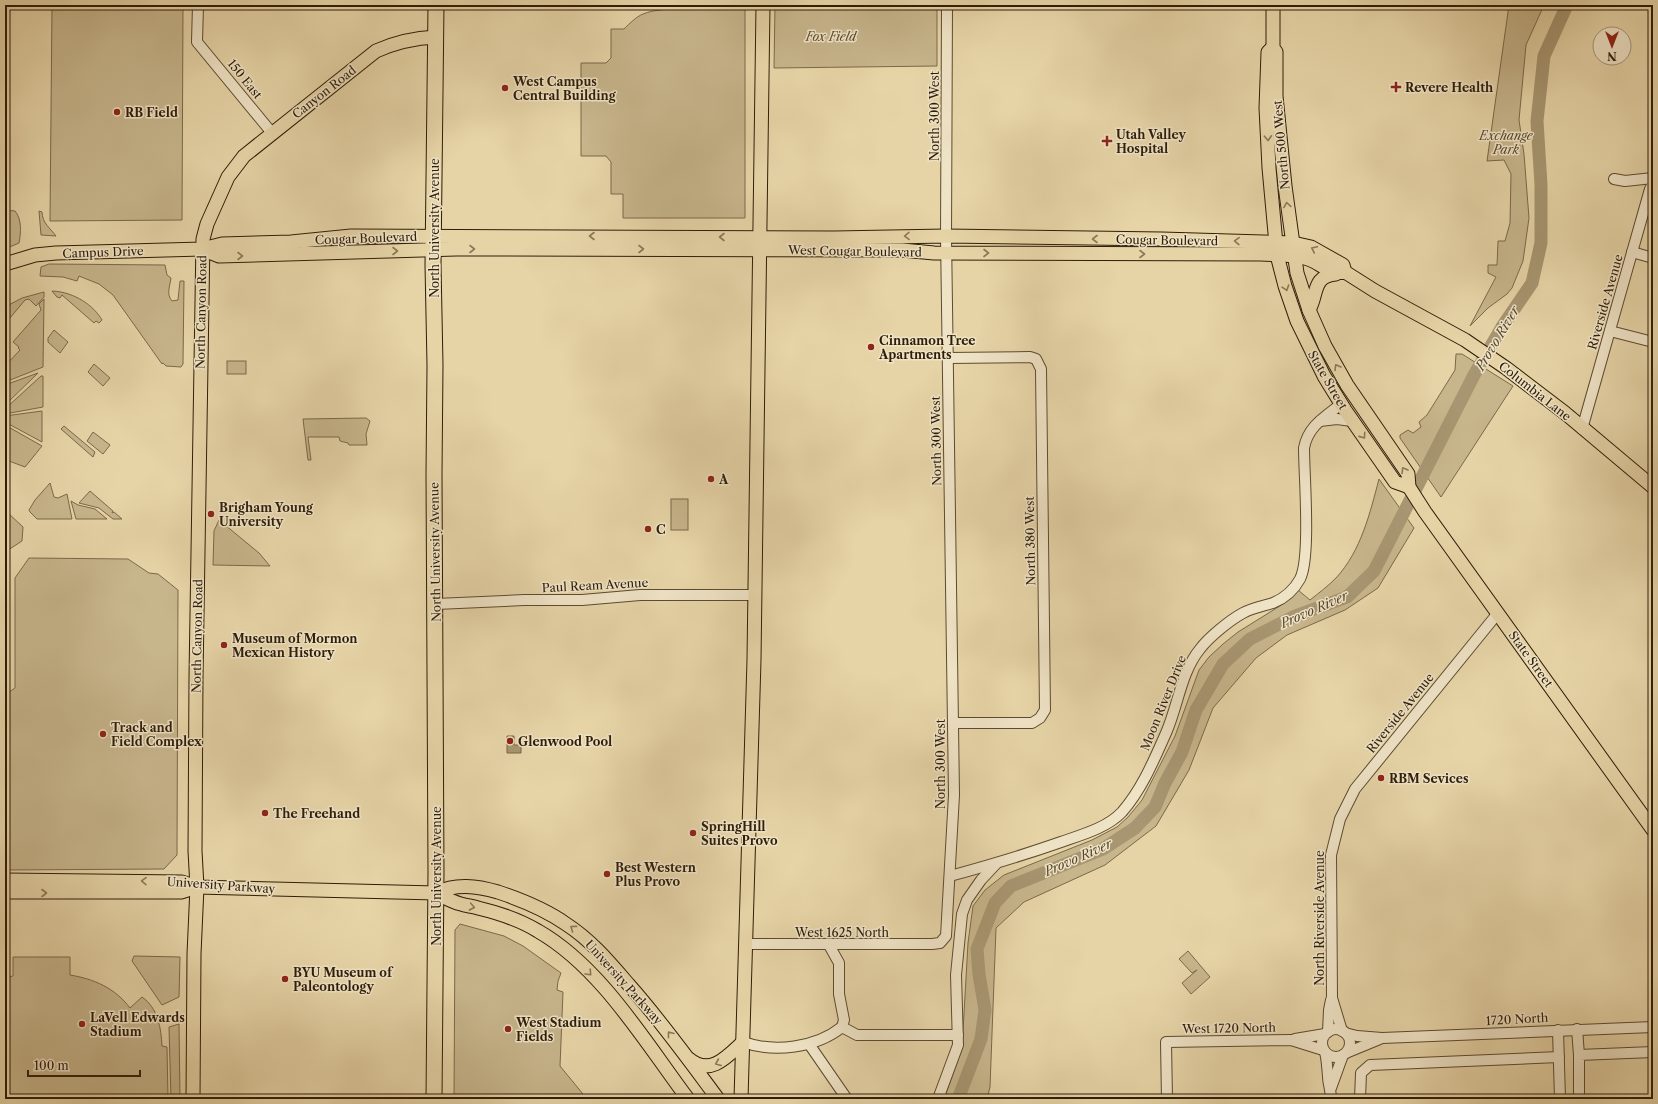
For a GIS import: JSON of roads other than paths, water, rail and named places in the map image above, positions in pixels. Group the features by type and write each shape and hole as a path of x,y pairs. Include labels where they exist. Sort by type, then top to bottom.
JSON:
{"highway":[{"name":"North University Avenue","path":"434,1099 436,893 434,243 436,5"}],"main road":[{"path":"741,1099 756,595 763,5"},
{"name":"North 500 West","path":"1272,5 1273,48 1276,52 1276,96 1286,197 1294,250"},
{"name":"Canyon Road","path":"228,177 251,149 376,51 394,43 417,38 436,37"},
{"name":"North 500 West","path":"1273,48 1268,52 1266,108 1277,248"},
{"name":"North Canyon Road","path":"193,1099 202,249 207,224 228,177"},
{"name":"Cougar Boulevard","path":"202,249 222,244 300,242 351,236 434,243 588,249"},
{"name":"West Cougar Boulevard","path":"553,237 834,238 946,236 1040,238"},
{"name":"Cougar Boulevard","path":"202,249 220,256 356,252 434,243 553,237"},
{"name":"West Cougar Boulevard","path":"588,249 761,238 902,250 947,252 1122,254"},
{"name":"Cougar Boulevard","path":"1040,238 1294,250"},
{"name":"Cougar Boulevard","path":"1122,254 1277,248"},
{"name":"State Street","path":"1277,248 1284,286 1310,351 1341,404 1385,469 1395,482 1409,487"},
{"name":"Campus Drive","path":"5,264 35,255 56,253 202,249"},
{"name":"Columbia Lane","path":"1294,250 1314,249 1343,265 1341,273 1465,340 1506,368 1653,487"},
{"name":"State Street","path":"1294,250 1297,273 1309,310 1324,346 1365,411 1408,474 1409,487 1425,512 1653,830"},
{"path":"1309,310 1313,304 1317,284 1326,276 1341,273"},
{"path":"1341,404 1348,404 1365,411"},
{"name":"University Parkway","path":"5,880 182,882 196,886 436,893 460,904 498,913 517,920 537,930 576,959 617,1004 688,1099"},
{"path":"5,892 181,892 196,886"},
{"name":"University Parkway","path":"436,893 450,887 461,886 493,891 531,904 567,924 590,942 614,967 688,1058 718,1099"},
{"path":"688,1058 701,1065 715,1065 724,1060 743,1042"}],"street":[{"name":"150 East","path":"198,5 198,42 272,133"},
{"name":"North 300 West","path":"940,944 944,940 946,931 954,795 946,236 947,5"},
{"path":"1614,179 1625,181 1653,178"},
{"name":"Riverside Avenue","path":"1582,428 1650,189 1653,184"},
{"path":"1632,252 1652,255"},
{"path":"1610,331 1653,342"},
{"name":"North 380 West","path":"948,358 1022,357 1036,359 1040,369 1044,714 1036,721 1027,724 954,723"},
{"name":"Moon River Drive","path":"996,864 1087,833 1104,825 1121,813 1136,795 1154,759 1170,724 1187,672 1200,648 1232,620 1244,612 1285,597 1294,588 1301,578 1304,566 1305,440 1312,427 1341,404"},
{"path":"1320,421 1337,419 1352,421"},
{"name":"Paul Ream Avenue","path":"436,604 524,600 582,600 640,595 756,595"},
{"name":"Riverside Avenue","path":"1334,837 1340,819 1355,788 1498,613"},
{"name":"North Riverside Avenue","path":"1327,1033 1329,1010 1332,998 1330,872 1334,837"},
{"path":"950,876 996,864"},
{"path":"938,1099 958,1045 956,975 962,914 967,900 981,880 996,864"},
{"name":"West 1625 North","path":"745,944 940,944"},
{"path":"743,1042 758,1047 804,1046 842,1027 844,1020 839,994 839,963 829,945"},
{"name":"North Riverside Avenue","path":"1332,998 1344,1032"},
{"path":"842,1027 857,1036 958,1035"},
{"name":"1720 North","path":"1344,1032 1357,1036 1382,1038 1653,1027"},
{"path":"1577,1029 1579,1099"},
{"path":"1331,1088 1344,1054 1350,1043 1344,1032 1335,1030 1327,1033 1322,1040 1328,1062 1328,1077 1331,1088 1331,1099"},
{"path":"1558,1030 1560,1099"},
{"name":"West 1720 North","path":"1167,1099 1166,1042 1292,1040 1327,1033"},
{"name":"1720 North","path":"1344,1054 1382,1038"},
{"name":"West 1720 North","path":"1292,1040 1324,1051"},
{"path":"809,1044 847,1099"},
{"path":"1324,1051 1334,1057 1344,1054"},
{"path":"1578,1055 1653,1052"},
{"path":"1360,1099 1361,1073 1370,1065 1559,1057"}],"waterway":[{"name":"Provo River","path":"958,1099 981,1039 985,1010 979,974 977,949 995,903 1011,886 1103,849 1135,828 1155,807 1165,783 1182,752 1196,710 1223,664 1250,639 1295,616 1347,597 1374,571 1474,375 1502,327 1532,283 1541,243 1541,185 1537,121 1544,56 1567,5"}],"place":[{"name":"Revere Health","path":"1396,87"},
{"name":"West Campus Central Building","path":"505,88"},
{"name":"RB Field","path":"117,112"},
{"name":"Utah Valley Hospital","path":"1107,141"},
{"name":"Cinnamon Tree Apartments","path":"871,347"},
{"name":"A","path":"711,479"},
{"name":"Brigham Young University","path":"211,514"},
{"name":"C","path":"648,529"},
{"name":"Museum of Mormon Mexican History","path":"224,645"},
{"name":"Track and Field Complex","path":"103,734"},
{"name":"Glenwood Pool","path":"510,741"},
{"name":"RBM Sevices","path":"1381,778"},
{"name":"The Freehand","path":"265,813"},
{"name":"SpringHill Suites Provo","path":"693,833"},
{"name":"Best Western Plus Provo","path":"607,874"},
{"name":"BYU Museum of Paleontology","path":"285,979"},
{"name":"LaVell Edwards Stadium","path":"82,1024"},
{"name":"West Stadium Fields","path":"508,1029"}],"park label":[{"name":"Fox Field","path":"831,36"},
{"name":"Exchange Park","path":"1506,142"}]}
